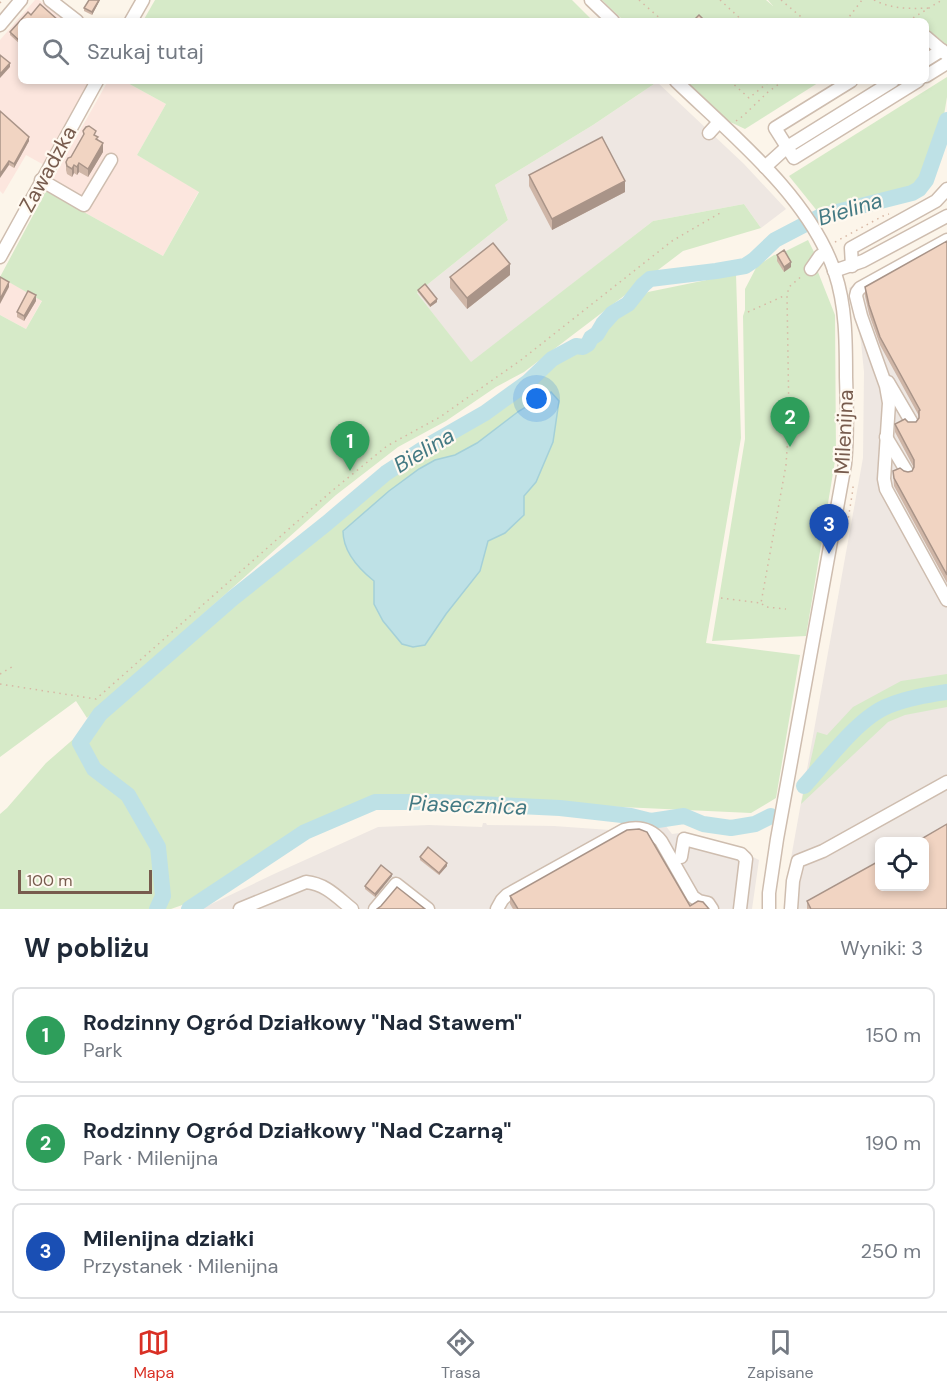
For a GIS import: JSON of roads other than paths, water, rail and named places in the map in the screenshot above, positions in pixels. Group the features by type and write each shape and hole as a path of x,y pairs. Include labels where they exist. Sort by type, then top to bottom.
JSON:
{"street":[{"path":"0,24 21,0"},
{"path":"51,0 73,18"},
{"path":"133,18 142,0"},
{"path":"591,0 610,18"},
{"path":"929,40 944,52 929,59"},
{"path":"929,74 947,63"},
{"name":"Zawadzka","path":"0,257 95,84"},
{"name":"Milenijna","path":"672,84 722,125 765,167 800,210 826,252 834,271 843,307 846,347 847,443 834,529 777,839 769,893 769,909"},
{"path":"846,84 775,128 794,158 913,84"},
{"path":"765,167 787,147 887,84"},
{"path":"709,134 722,125"},
{"path":"41,180 84,204 111,160"},
{"path":"852,266 851,248 936,201 947,189"},
{"path":"834,271 852,266 942,218 928,205"},
{"path":"947,240 856,292 861,316 886,386 889,403 884,479 886,489 947,600"},
{"path":"811,269 820,256 826,252"},
{"path":"879,365 912,423"},
{"path":"886,436 907,472"},
{"path":"791,909 793,881 798,861 823,851 947,782"},
{"path":"497,909 501,900 507,895 624,830 632,828 648,830 656,834 693,897 708,903 712,909"},
{"path":"681,857 684,839 741,854 746,860 740,909"},
{"path":"240,909 306,882 325,887 352,909"},
{"path":"375,909 396,884 428,909"}],"water":[{"path":"551,392 559,401 553,442 536,482 524,496 524,515 505,533 488,541 480,571 425,645 413,647 402,644 383,621 374,604 374,581 353,559 346,546 343,531 389,491 419,469 435,460 455,455 477,443 519,411"}],"waterway":[{"name":"Bielina","path":"157,909 163,896 158,847 128,795 94,769 80,743 100,714 233,598 386,473 485,413 528,382 552,359 576,346 583,347 588,344 613,313 628,304 650,279 745,266 775,240 821,216 912,193 919,189 926,180 947,120"},
{"name":"Piasecznica","path":"804,786 843,741 877,712 902,701 947,692"},
{"name":"Piasecznica","path":"189,909 305,832 375,802 437,802 560,808 631,816 651,821 684,816 703,824 731,828 755,824 771,816"}],"place":[{"name":"Rodzinny Ogród Działkowy \"Nad Czarną\"","path":"790,447"},
{"name":"Rodzinny Ogród Działkowy \"Nad Stawem\"","path":"350,471"},
{"name":"Milenijna działki","path":"829,554"}]}
